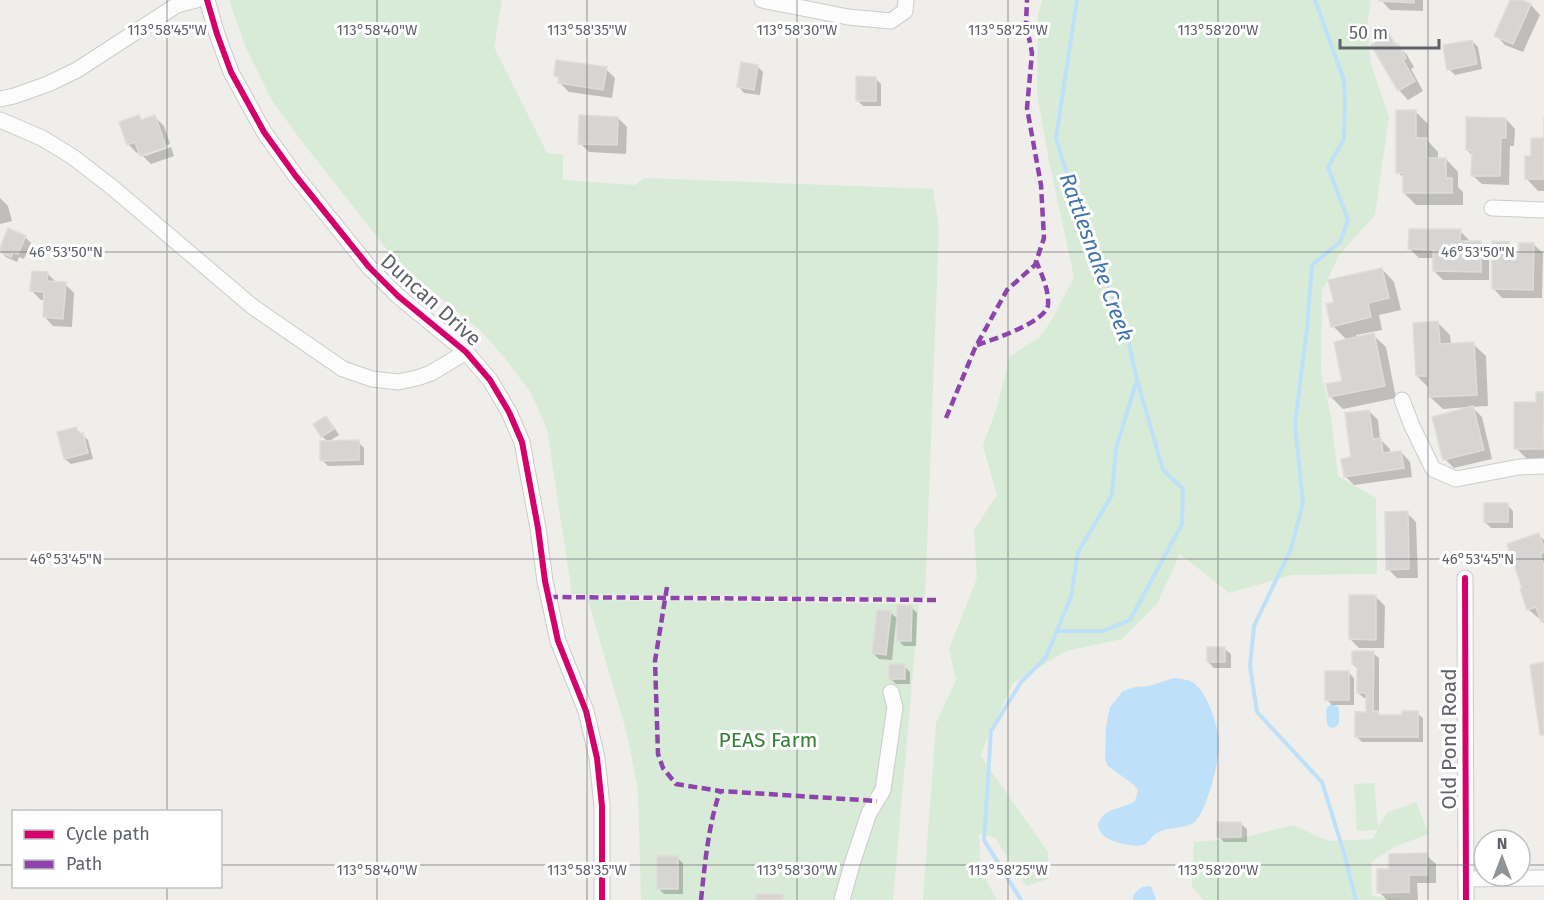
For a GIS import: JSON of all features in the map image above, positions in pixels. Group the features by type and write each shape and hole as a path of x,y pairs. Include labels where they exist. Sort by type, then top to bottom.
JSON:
{"street":[{"path":"0,99 48,84 77,70 177,5 196,0"},
{"name":"Duncan Drive","path":"207,0 231,72 264,132 369,267 398,296 466,352 490,380 509,412 522,442 545,581 558,641 586,711 597,758 602,806 602,900"},
{"path":"762,0 848,17 891,21 905,11 906,0"},
{"path":"0,120 42,138 73,157 253,307 343,369 372,379 398,382 432,373 466,352"},
{"path":"1492,208 1544,210"},
{"path":"1402,400 1433,469 1456,479 1519,467 1544,466"},
{"name":"Old Pond Road","path":"1465,578 1466,900"},
{"path":"842,900 869,813 883,790 895,707 891,692"},
{"path":"1466,879 1544,878"}],"green space":[{"path":"229,0 502,0 494,47 547,153 563,155 563,180 635,185 644,178 933,189 939,229 925,598 572,594 547,429 531,393 480,330 397,262 300,139 271,99 246,48"},
{"path":"1042,0 1371,0 1367,25 1371,64 1389,117 1375,215 1339,255 1322,291 1321,371 1331,417 1338,476 1376,498 1377,574 1292,575 1229,593 1180,554 1157,604 1122,639 1066,651 1013,683 980,755 1048,852 1048,879 1026,886 995,838 979,833 981,871 997,900 923,900 936,723 956,680 949,649 977,578 974,530 997,495 983,446 997,407 1010,356 1040,337 1074,277 1037,94 1038,16"},
{"name":"PEAS Farm","path":"588,600 919,604 893,900 641,900 638,790 627,734"},
{"path":"1374,783 1378,827 1387,813 1416,802 1429,834 1396,846 1371,862 1372,896 1403,900 1203,900 1192,886 1194,842 1242,838 1293,825 1328,841 1373,839 1377,830 1357,831 1354,784"}],"water":[{"path":"1174,678 1190,681 1201,690 1217,728 1218,756 1206,801 1192,824 1161,831 1143,845 1129,845 1112,840 1100,831 1098,824 1100,820 1111,810 1135,801 1138,790 1108,766 1105,759 1106,726 1110,707 1123,691"},
{"path":"1331,704 1337,706 1339,711 1339,723 1334,728 1327,724 1326,709"},
{"path":"1151,886 1156,900 1133,900 1134,894 1142,887"}],"building":[{"path":"1414,0 1414,3 1379,1"},
{"path":"1510,0 1522,0 1531,4 1513,44 1494,36"},
{"path":"1389,34 1406,58 1403,60 1415,81 1398,91 1371,45"},
{"path":"1472,40 1477,64 1447,70 1443,45"},
{"path":"556,60 607,67 603,90 558,83 559,77 554,76"},
{"path":"741,62 758,65 754,90 737,87"},
{"path":"856,76 876,77 876,101 856,101"},
{"path":"1396,110 1416,110 1416,138 1427,138 1427,158 1446,158 1446,178 1452,178 1452,193 1403,193 1403,173 1396,173"},
{"path":"139,115 141,120 155,115 166,147 140,156 135,142 127,145 119,122"},
{"path":"579,115 618,117 617,145 578,144"},
{"path":"1466,117 1506,118 1506,138 1501,138 1500,176 1471,176 1472,151 1466,150"},
{"path":"1531,138 1544,138 1544,179 1525,179 1525,156 1531,156"},
{"path":"8,228 26,236 18,254 13,252 11,257 0,252"},
{"path":"1409,229 1461,229 1460,241 1481,241 1481,272 1433,271 1433,250 1408,249"},
{"path":"1492,241 1509,242 1509,253 1519,253 1519,243 1534,243 1533,290 1492,289"},
{"path":"1382,268 1389,298 1368,303 1371,317 1331,327 1326,304 1334,302 1328,280"},
{"path":"32,271 48,272 47,281 66,282 63,319 43,317 44,292 30,291"},
{"path":"1438,321 1440,344 1474,342 1477,395 1429,397 1428,376 1416,376 1413,323"},
{"path":"1374,333 1385,386 1329,397 1326,384 1342,381 1334,342"},
{"path":"1536,392 1544,392 1543,449 1514,449 1514,402 1536,402"},
{"path":"1473,406 1484,450 1443,460 1432,417"},
{"path":"1369,410 1373,439 1381,438 1383,453 1401,451 1404,468 1344,477 1341,459 1351,457 1345,413"},
{"path":"326,416 334,429 321,437 313,424"},
{"path":"76,427 78,434 83,433 88,453 64,459 57,432"},
{"path":"359,440 359,460 320,461 320,441"},
{"path":"1484,503 1508,503 1508,522 1484,522"},
{"path":"1408,511 1409,569 1386,570 1385,512"},
{"path":"1539,533 1544,548 1544,552 1540,554 1544,566 1544,621 1541,622 1536,607 1527,610 1507,544"},
{"path":"1349,595 1376,595 1376,640 1349,639"},
{"path":"897,605 912,606 911,641 897,641"},
{"path":"877,610 891,611 886,655 872,653"},
{"path":"1207,647 1225,647 1225,662 1207,662"},
{"path":"1352,651 1374,651 1373,711 1378,711 1378,715 1402,715 1402,711 1418,711 1418,737 1355,737 1355,712 1366,712 1366,693 1357,693 1357,664 1352,664"},
{"path":"1544,662 1544,735 1540,735 1530,665"},
{"path":"889,664 905,664 905,679 889,679"},
{"path":"1325,671 1349,671 1349,700 1325,700"},
{"path":"1217,822 1241,822 1241,837 1217,837"},
{"path":"1427,853 1427,875 1409,875 1409,892 1377,893 1377,869 1389,869 1389,854"},
{"path":"657,856 678,856 678,889 657,889"},
{"path":"756,894 783,894 783,900 756,900"}],"waterway":[{"name":"Rattlesnake Creek","path":"1021,900 984,840 991,731 1021,682 1046,657 1071,597 1078,552 1112,495 1116,448 1137,380 1124,321 1086,237 1056,138 1077,0"},
{"path":"1315,0 1344,80 1344,139 1328,167 1348,220 1340,242 1312,265 1295,424 1303,503 1291,549 1254,626 1250,666 1257,712 1322,782 1356,900"},
{"path":"1057,631 1103,631 1130,620 1182,524 1183,489 1163,470 1137,380"}],"marked path":[{"path":"946,418 975,348 1007,290 1035,265 1044,238 1041,185 1027,108 1032,53 1026,23 1027,0"},
{"path":"977,345 1017,330 1038,318 1045,311 1048,305 1047,294 1036,261"},
{"path":"667,587 655,661 658,754 663,768 676,784 720,791 877,801"},
{"path":"549,597 937,600"},
{"path":"701,900 710,832 720,791"}],"cycle path":[{"path":"207,0 231,72 264,132 295,175 369,267 398,296 466,352 490,380 509,412 522,442 545,581 558,641 586,711 597,758 602,806 602,900"},
{"path":"1465,578 1466,900"}]}
